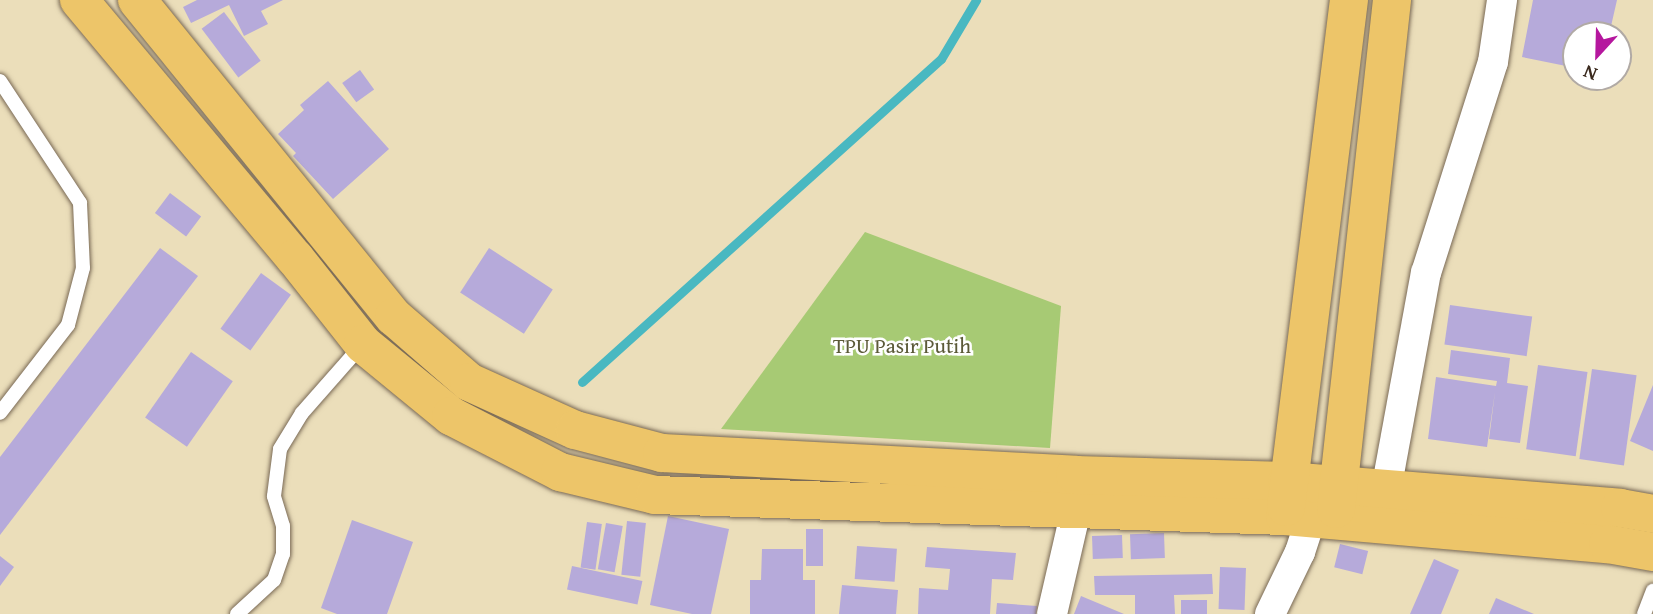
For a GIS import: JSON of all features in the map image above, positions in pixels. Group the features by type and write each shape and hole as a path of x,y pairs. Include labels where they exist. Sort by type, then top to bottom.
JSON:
{"highway":[{"path":"79,0 295,258 363,344 451,416 560,471 654,495 1076,510 1311,504 1386,490 1620,508 1653,514"},
{"path":"137,0 394,317 470,382 575,430 650,450 1075,475 1311,504 1653,552"},
{"path":"1311,504 1349,0"},
{"path":"1311,504 1392,0"},
{"path":"295,258 325,232"}],"street":[{"path":"1386,490 1426,273 1493,62 1502,0"},
{"path":"1270,614 1300,552 1311,504"},
{"path":"1052,614 1076,510"}],"lane":[{"path":"0,81 80,202 83,268 68,325 0,413"},
{"path":"237,614 274,580 283,554 283,526 274,496 280,449 302,413 363,344"},
{"path":"1644,614 1653,591"}],"green space":[{"name":"TPU Pasir Putih","path":"865,232 1061,306 1050,448 721,429"}],"building":[{"path":"197,0 283,0 261,11 268,24 244,36 229,5 191,23 183,7"},
{"path":"1533,0 1617,0 1612,21 1562,21 1562,65 1522,57"},
{"path":"224,12 261,61 238,78 202,29"},
{"path":"360,70 374,89 356,102 342,83"},
{"path":"328,81 389,149 333,199 293,156 296,153 278,134 304,110 300,105"},
{"path":"170,193 201,216 186,236 155,213"},
{"path":"160,248 198,276 0,535 0,457"},
{"path":"489,248 553,289 524,334 460,292"},
{"path":"261,273 291,295 250,351 220,329"},
{"path":"1450,305 1532,317 1527,356 1444,345"},
{"path":"1451,350 1510,358 1507,383 1528,386 1520,443 1489,439 1495,392 1487,447 1428,439 1436,377 1496,386 1497,381 1448,374"},
{"path":"191,352 233,381 187,447 145,418"},
{"path":"1538,365 1588,372 1576,456 1526,449"},
{"path":"1592,369 1637,375 1624,465 1579,459"},
{"path":"1653,385 1653,451 1630,441"},
{"path":"668,516 729,529 711,614 692,614 650,605"},
{"path":"352,520 413,542 387,614 337,614 321,608"},
{"path":"627,521 646,523 640,577 621,575"},
{"path":"587,522 602,524 595,570 581,568"},
{"path":"606,523 623,526 615,572 598,569"},
{"path":"806,529 823,529 823,566 806,566"},
{"path":"1164,533 1165,558 1131,559 1130,534"},
{"path":"1122,535 1123,558 1093,559 1092,536"},
{"path":"1340,544 1368,551 1362,574 1334,567"},
{"path":"857,546 897,549 895,582 855,579"},
{"path":"927,547 1016,553 1013,580 992,579 990,614 918,614 919,588 948,590 950,569 925,567"},
{"path":"762,549 803,549 803,580 815,580 815,614 750,614 750,580 761,580"},
{"path":"0,556 14,567 0,586"},
{"path":"1434,559 1459,570 1441,614 1410,614"},
{"path":"572,566 642,581 637,604 567,589"},
{"path":"1220,567 1246,568 1245,610 1219,609"},
{"path":"1212,574 1213,594 1174,595 1175,614 1135,614 1135,595 1095,595 1094,576"},
{"path":"842,585 898,590 896,614 839,614"},
{"path":"1081,596 1124,614 1074,614"},
{"path":"1496,598 1534,614 1489,614"},
{"path":"1181,600 1207,600 1207,614 1181,614"},
{"path":"997,603 1037,606 1036,614 996,614"}],"waterway":[{"path":"582,382 941,59 976,0"}]}
